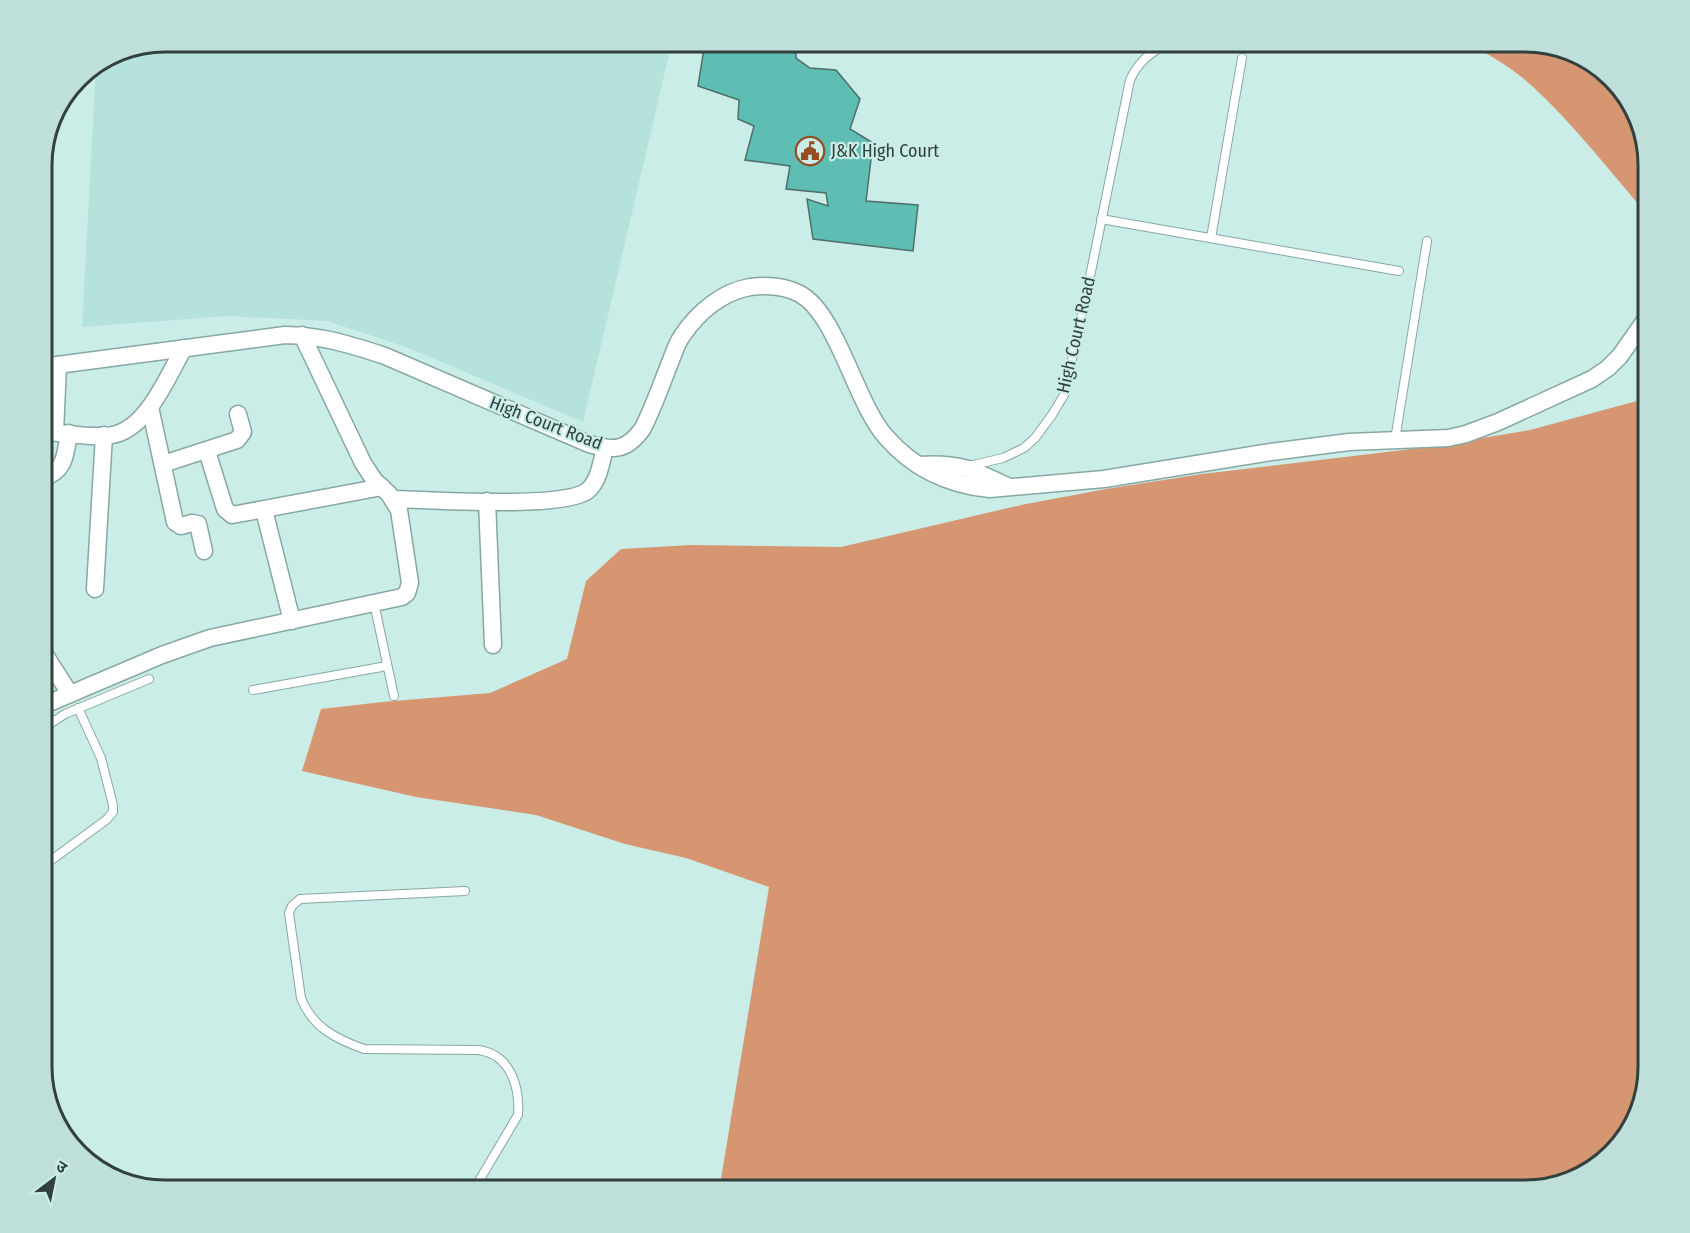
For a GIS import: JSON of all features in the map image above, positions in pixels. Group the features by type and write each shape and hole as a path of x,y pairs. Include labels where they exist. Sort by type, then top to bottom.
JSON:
{"street":[{"name":"High Court Road","path":"53,366 285,335 302,335 352,345 385,356 605,449 622,447 635,441 651,412 681,337 699,315 721,297 740,289 762,285 801,294 819,311 876,425 900,453 917,465"},
{"path":"917,465 942,478 973,487 990,489 1104,479 1349,442 1448,438 1498,422 1592,379 1620,356 1638,330"},
{"path":"53,704 74,701 184,646 210,638 402,597 407,593 409,588 399,510 363,463 302,335"},
{"path":"55,432 112,435 134,426 150,407 184,348"},
{"path":"53,406 55,432 62,463 53,474"},
{"path":"150,407 175,522 181,526 198,524 204,551"},
{"path":"163,464 232,443 243,432 238,414"},
{"path":"95,589 104,435"},
{"path":"207,450 228,513 237,516 264,510 387,493 488,501 549,501 589,490 597,477 605,449"},
{"path":"917,465 938,463 965,467 1009,487"},
{"path":"488,501 493,645"},
{"path":"264,510 292,621"},
{"path":"53,668 74,701"}],"lane":[{"name":"High Court Road","path":"965,467 1003,458 1024,448 1046,423 1064,395 1130,80 1144,58 1153,52"},
{"path":"1211,238 1242,58"},
{"path":"1101,219 1399,271"},
{"path":"1395,440 1427,241"},
{"path":"375,603 394,696"},
{"path":"253,690 387,666"},
{"path":"53,722 65,714 74,701 149,679"},
{"path":"53,859 106,820 113,812 100,758 74,701"},
{"path":"465,891 300,899 292,906 289,913 301,998 306,1010 328,1032 347,1043 364,1049 489,1051 505,1062 510,1071 519,1104 518,1115 480,1180"}],"shaded area":[{"path":"165,52 670,52 583,422 406,347 327,321 228,316 82,327 95,77 122,61 136,56"},
{"path":"1484,52 1539,53 1561,58 1575,64 1599,80 1610,91 1626,115 1634,136 1638,165 1638,203 1547,100 1516,73"},
{"path":"1638,401 1638,1068 1632,1104 1614,1136 1593,1157 1561,1175 1532,1180 721,1180 769,887 686,858 625,844 536,815 416,797 302,771 321,709 490,693 567,659 586,581 621,549 691,545 841,547 1021,505 1106,489 1202,474 1428,447 1530,430"}],"building":[{"name":"J&K High Court","path":"703,52 796,52 796,58 810,68 836,70 860,99 850,129 873,143 866,201 918,205 913,251 813,239 807,199 828,206 826,193 786,189 790,166 745,160 754,126 738,119 739,100 698,86"}],"place":[{"name":"J&K High Court","path":"810,151"}]}
